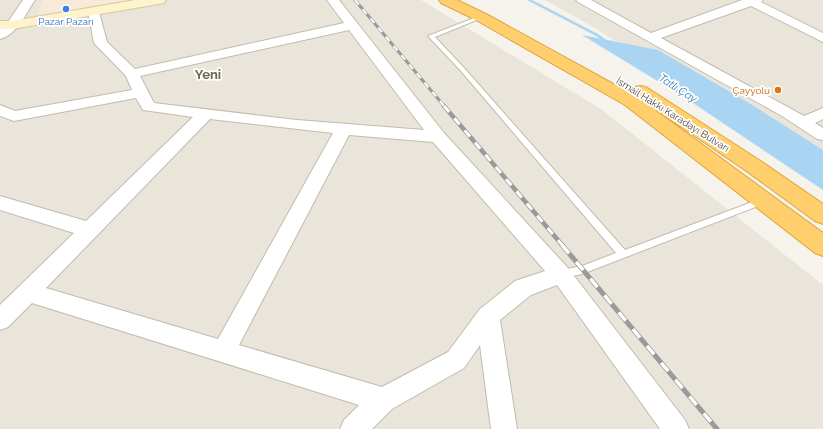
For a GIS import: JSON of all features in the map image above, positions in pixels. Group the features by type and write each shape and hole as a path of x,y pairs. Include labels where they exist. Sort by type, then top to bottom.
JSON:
{"highway":[{"path":"446,0 481,17 631,101 823,246"},
{"name":"İsmail Hakkı Karadayı Bulvarı","path":"475,0 643,93 752,165 823,215"}],"street":[{"path":"0,35 6,25 29,0"},
{"path":"6,25 159,0"},
{"path":"334,0 438,137 561,274 676,429"},
{"path":"582,0 651,37 803,123 823,136"},
{"path":"651,37 752,1 823,38"},
{"path":"94,11 101,43 132,74 148,107 297,125 438,137"},
{"path":"132,74 354,26"},
{"path":"0,110 14,116 141,93"},
{"path":"803,123 823,113"},
{"path":"0,320 206,114"},
{"path":"223,352 344,129"},
{"path":"0,204 90,230"},
{"path":"353,429 383,400 456,360 488,316 522,288 561,274"},
{"path":"27,292 383,400"},
{"path":"488,316 504,429"}],"lane":[{"path":"481,17 431,36 463,70 624,254"},
{"path":"561,274 582,270 763,201"}],"shaded area":[{"path":"0,0 421,0 601,109 823,285 823,429 0,429"},
{"name":"Pazar Pazarı","path":"42,0 146,0 37,17"},
{"path":"545,0 823,0 823,170 590,25"}],"water":[{"path":"582,35 658,50 749,103 823,150 823,190 687,99"}],"waterway":[{"name":"Tatlı Çay","path":"529,0 597,35 610,44"}],"railway":[{"path":"355,0 445,107"},
{"path":"444,106 563,246"},
{"path":"562,245 717,429"}],"place":[{"name":"Pazar Pazarı","path":"66,9"},
{"name":"Çayyolu","path":"778,90"}],"district":[{"name":"Yeni","path":"208,74"}]}
